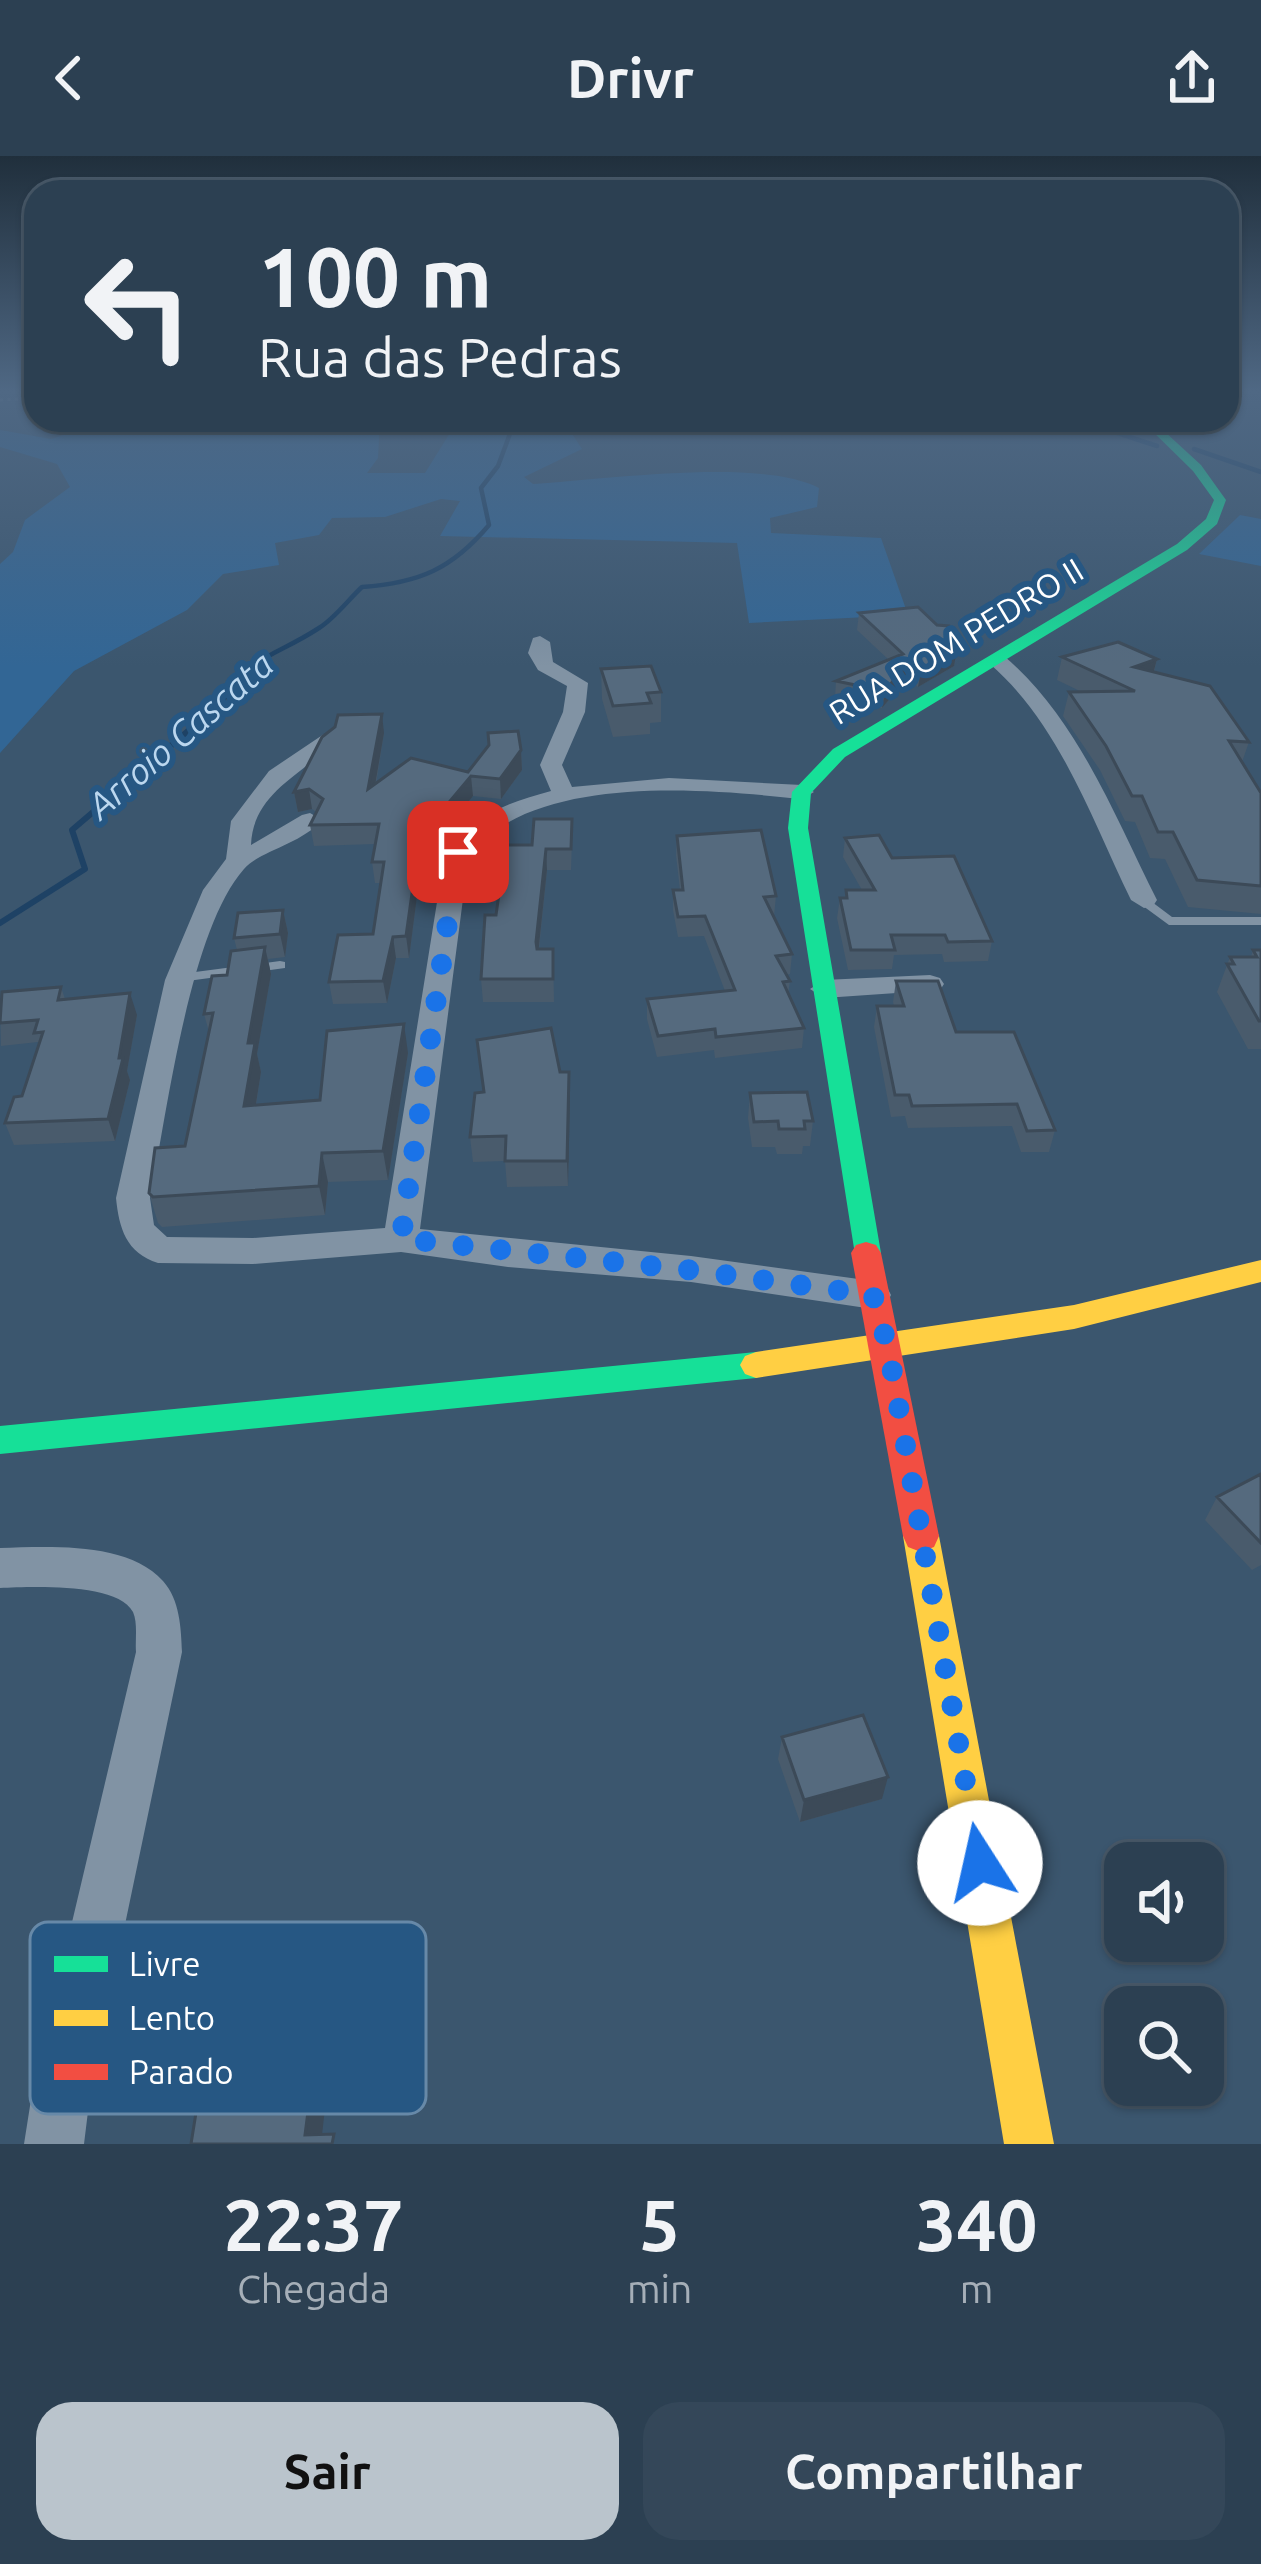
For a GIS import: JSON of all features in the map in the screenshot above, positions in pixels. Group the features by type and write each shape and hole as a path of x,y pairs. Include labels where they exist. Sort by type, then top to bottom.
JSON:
{"street":[{"name":"RUA DOM PEDRO II","path":"802,792 839,753 1182,547 1212,521 1220,500 1207,482"},
{"path":"540,642 538,653 545,666 578,682 574,712 551,765 563,795"},
{"path":"997,660 1024,682 1046,712 1144,900"},
{"path":"239,860 239,830 262,790 324,741"},
{"path":"401,1239 458,852 466,835 481,824 563,795 611,788 709,784 802,792 798,827 873,1295 888,1347 1029,2144"},
{"path":"310,820 278,843 239,860 216,890 180,977 133,1198 137,1230 158,1250 253,1251 401,1239 873,1295"},
{"path":"824,989 930,984"},
{"path":"0,1440 752,1366 1074,1317 1261,1271"},
{"path":"0,1568 54,1566 118,1579 147,1594 158,1618 159,1652 99,1922"},
{"path":"54,2144 58,2114"}],"lane":[{"path":"1144,900 1169,921 1261,921"},
{"path":"180,977 280,965"}],"shaded area":[{"path":"67,482 801,482 819,488 817,507 770,518 771,533 881,538 908,615 749,623 737,543 440,536 460,501 441,499 385,517 332,518 319,535 275,543 279,565 223,574 187,610 74,671 0,753 0,564 13,552 25,520 70,487"},
{"path":"1240,515 1261,519 1261,566 1199,554"}],"building":[{"path":"918,607 937,625 949,626 957,649 921,670 910,660 885,691 836,681 903,654 859,613"},
{"path":"1118,642 1157,659 1134,667 1210,686 1249,742 1229,741 1261,793 1261,886 1197,880 1173,832 1158,832 1142,796 1132,796 1106,746 1069,692 1135,691 1062,657"},
{"path":"651,666 661,692 647,693 651,703 613,706 601,669"},
{"path":"382,714 368,789 411,758 468,772 489,745 488,733 518,731 521,750 500,779 471,776 420,837 406,936 393,937 383,981 329,982 338,935 373,934 384,862 372,862 379,824 310,825 323,799 309,789 294,792 338,715"},
{"path":"534,819 572,819 571,849 546,849 536,942 537,949 553,949 553,979 481,979 485,915 496,915 506,845 532,845"},
{"path":"761,830 776,896 764,897 792,954 776,956 790,981 783,982 804,1028 716,1037 715,1029 658,1036 647,999 735,990 705,916 678,917 673,890 683,890 677,836"},
{"path":"879,835 892,858 954,856 992,941 948,942 945,935 891,935 895,950 851,950 840,898 847,898 846,890 875,890 845,838"},
{"path":"283,910 280,934 234,938 238,913"},
{"path":"265,947 248,1043 255,1043 244,1106 320,1100 327,1031 404,1024 383,1151 322,1153 319,1186 153,1197 149,1193 155,1148 185,1146 213,1013 204,1014 212,976 227,975 231,951"},
{"path":"1253,950 1261,950 1261,1021 1227,964 1234,964 1230,957 1257,957"},
{"path":"896,981 938,981 956,1032 1014,1032 1055,1130 1027,1131 1017,1104 912,1106 909,1095 895,1095 877,1006 904,1006"},
{"path":"61,987 58,1000 130,993 119,1058 123,1058 108,1119 5,1123 14,1097 22,1096 43,1032 34,1033 38,1020 0,1023 2,992"},
{"path":"551,1028 560,1072 569,1072 567,1161 505,1161 506,1136 470,1137 475,1093 484,1092 477,1040"},
{"path":"807,1092 813,1121 804,1121 805,1129 779,1129 778,1121 754,1122 750,1093"},
{"path":"1261,1474 1261,1543 1217,1497"},
{"path":"863,1715 888,1777 804,1800 782,1737"},
{"path":"196,2114 308,2114 305,2135 334,2134 332,2144 191,2144"}],"waterway":[{"name":"Arroio Cascata","path":"220,705 242,675 325,624 362,587 417,577 462,553 489,525 481,488 486,482"},
{"name":"Arroio Cascata","path":"0,923 85,869 72,830 222,702"}],"traffic: fast":[{"path":"866,1253 798,828 802,792 839,753 1182,547 1212,521 1220,500 1207,482"},
{"path":"0,1440 756,1365"}],"traffic: slow":[{"path":"756,1365 1074,1317 1261,1271"},
{"path":"921,1536 1029,2144"}],"traffic: jam":[{"path":"866,1253 921,1536"}],"route":[{"path":"458,852 401,1239 873,1295 888,1347 980,1863"}]}
